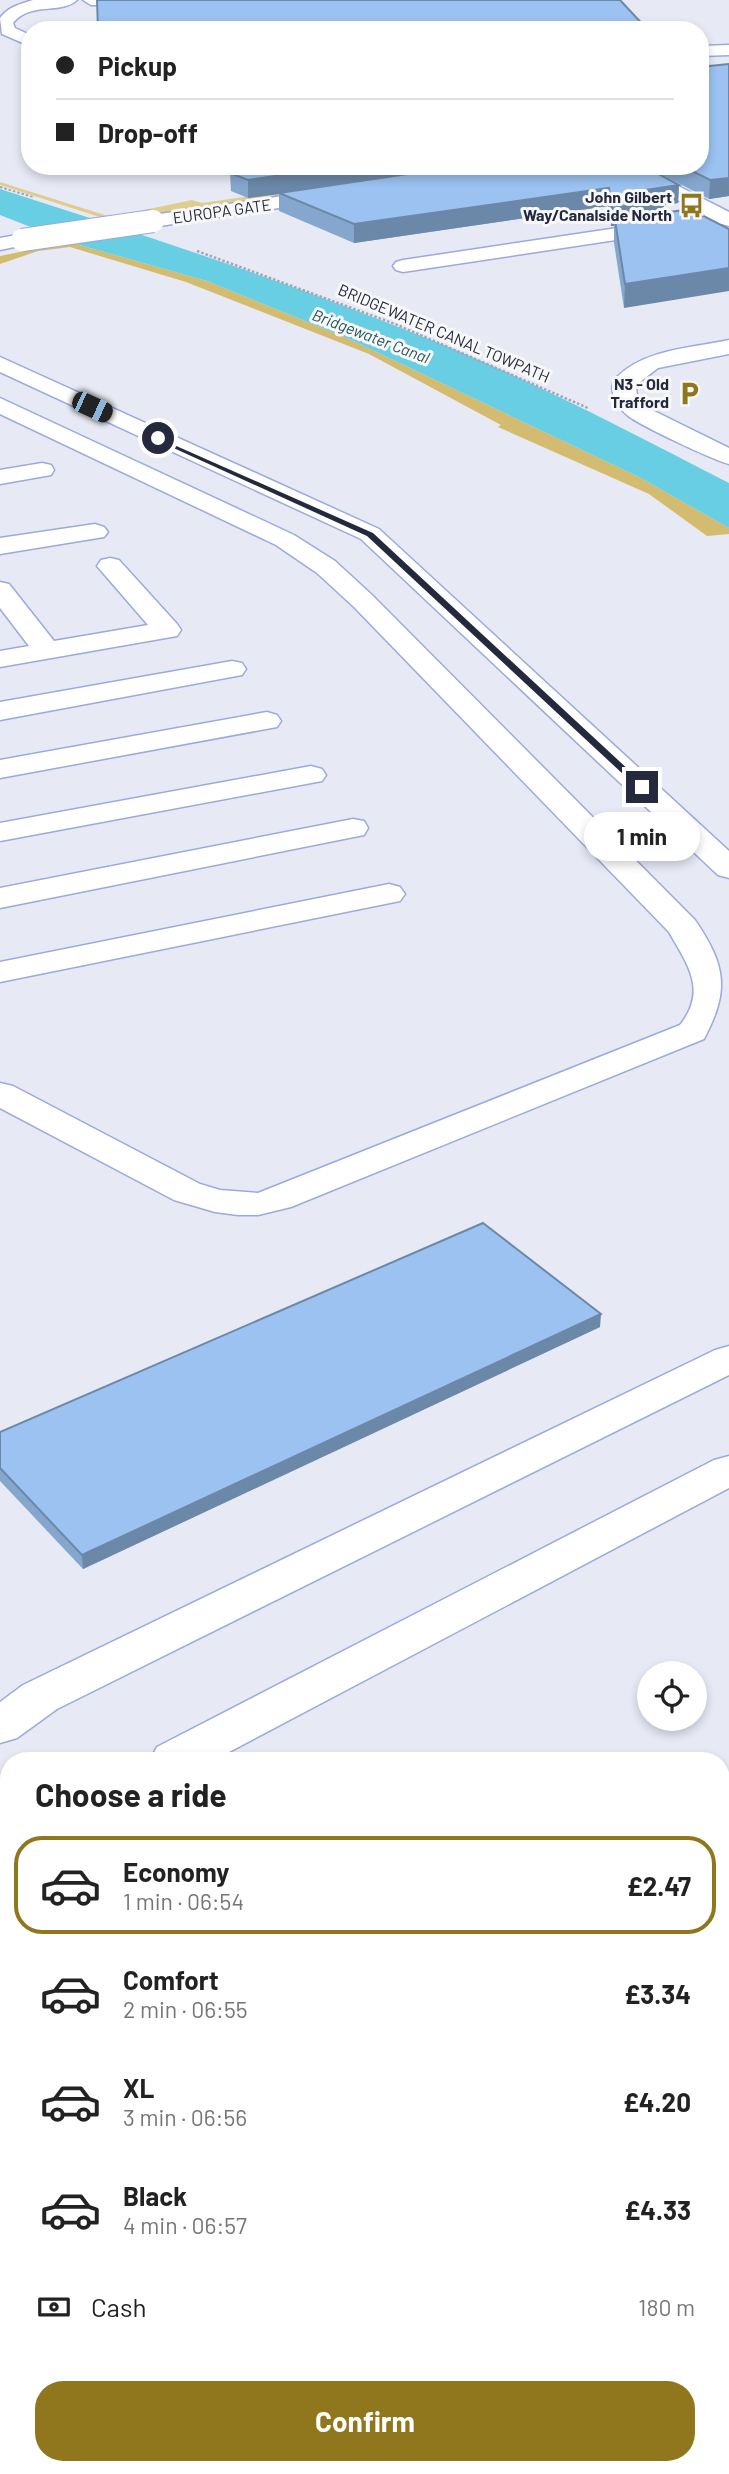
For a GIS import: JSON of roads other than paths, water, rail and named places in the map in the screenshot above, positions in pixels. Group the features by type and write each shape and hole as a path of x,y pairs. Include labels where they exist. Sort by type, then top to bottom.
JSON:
{"street":[{"path":"21,36 8,30 5,23 7,18 24,8 69,0"},
{"path":"91,0 168,1"},
{"path":"0,43 21,49"},
{"path":"709,51 729,50"},
{"path":"641,175 727,219"},
{"name":"EUROPA GATE","path":"0,244 346,193"},
{"path":"403,266 727,219"},
{"path":"729,347 651,363 625,382 622,391 626,401 636,411 729,457"},
{"path":"0,364 370,534 729,869"},
{"path":"0,405 285,540 326,567 450,688 682,927 710,975 711,995 705,1016 692,1032 467,1125 258,1204 215,1201 187,1192 0,1094"},
{"path":"0,477 42,470"},
{"path":"0,546 95,532"},
{"path":"0,659 167,630 110,566"},
{"path":"0,590 47,651"},
{"path":"0,711 232,669"},
{"path":"0,769 267,721"},
{"path":"0,832 311,775"},
{"path":"0,898 353,828"},
{"path":"0,972 388,894"},
{"path":"0,1726 52,1691 729,1359"},
{"path":"189,1752 729,1470"}],"water":[{"name":"Bridgewater Canal","path":"0,189 281,283 446,346 518,378 729,483 729,528 639,477 347,338 207,281 69,242 0,215"}],"place":[{"name":"John Gilbert Way/Canalside North","path":"692,206"},
{"name":"N3 - Old Trafford","path":"689,393"}]}
